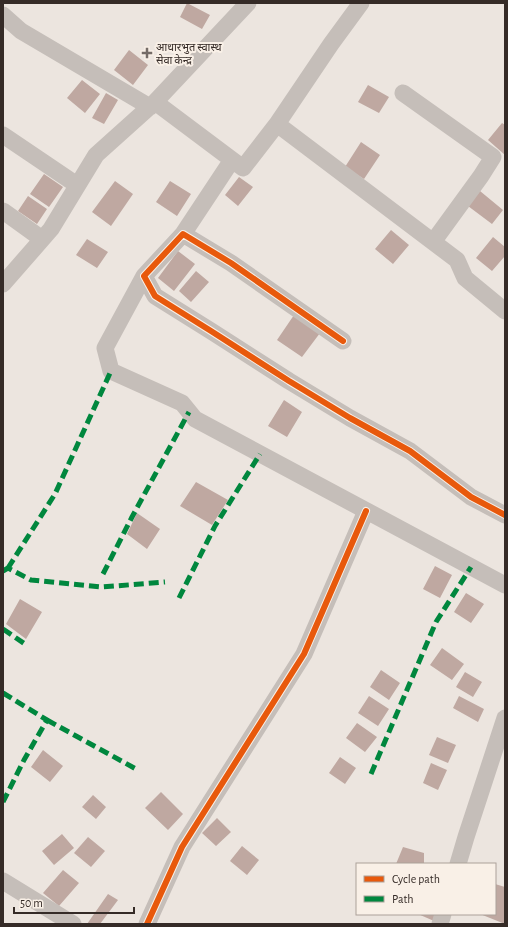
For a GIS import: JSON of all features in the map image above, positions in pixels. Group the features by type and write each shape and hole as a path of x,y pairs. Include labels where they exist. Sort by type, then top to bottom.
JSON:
{"street":[{"path":"3,284 51,229 96,155 153,104 248,3"},
{"path":"3,15 21,31 153,104 243,168 277,124 330,44 361,3"},
{"path":"403,94 493,157 433,242"},
{"path":"277,124 457,260 465,278 505,311"},
{"path":"3,135 77,185"},
{"path":"232,160 183,234 144,276 105,348 111,371 182,403 195,419 505,585"},
{"path":"3,211 42,239"},
{"path":"183,234 231,263 343,341"},
{"path":"144,276 155,296 302,389 410,452 472,497 505,515"},
{"path":"147,924 182,847 304,654 366,511"},
{"path":"458,863 505,718"},
{"path":"3,881 73,924"}],"building":[{"path":"187,3 210,15 202,29 180,17"},
{"path":"129,50 148,65 133,85 114,70"},
{"path":"82,80 100,94 85,113 67,98"},
{"path":"368,85 389,97 379,113 358,102"},
{"path":"106,93 118,100 104,124 92,118"},
{"path":"502,123 505,125 505,155 488,140"},
{"path":"361,142 380,155 364,179 345,167"},
{"path":"44,174 63,187 49,207 30,194"},
{"path":"239,177 253,187 238,206 225,195"},
{"path":"115,181 133,194 111,226 92,212"},
{"path":"170,181 191,194 177,216 156,202"},
{"path":"480,191 503,210 492,224 468,206"},
{"path":"28,196 47,209 37,224 18,211"},
{"path":"391,230 409,245 393,264 375,249"},
{"path":"493,237 505,247 505,256 492,271 476,258"},
{"path":"87,239 108,252 97,268 76,255"},
{"path":"178,251 195,264 174,291 158,278"},
{"path":"196,271 209,282 191,302 179,291"},
{"path":"294,315 320,333 302,357 277,340"},
{"path":"284,400 302,412 287,437 268,426"},
{"path":"196,482 228,500 212,525 180,506"},
{"path":"137,513 160,529 147,549 127,534"},
{"path":"435,566 452,575 440,598 423,589"},
{"path":"466,593 484,604 471,623 454,612"},
{"path":"20,599 42,612 26,639 6,624"},
{"path":"442,648 464,664 452,680 430,665"},
{"path":"381,670 400,683 389,700 370,687"},
{"path":"465,672 482,682 473,697 456,687"},
{"path":"369,696 389,709 378,726 358,713"},
{"path":"459,696 484,709 478,722 453,708"},
{"path":"357,723 377,737 365,752 346,738"},
{"path":"437,737 456,745 448,763 429,755"},
{"path":"43,750 63,766 50,782 31,767"},
{"path":"340,757 356,768 345,784 329,773"},
{"path":"431,763 447,770 438,790 423,783"},
{"path":"161,792 183,814 168,830 145,808"},
{"path":"93,795 106,807 96,819 82,807"},
{"path":"217,818 231,832 216,846 202,833"},
{"path":"62,834 74,848 54,865 42,851"},
{"path":"88,837 105,851 91,867 74,853"},
{"path":"242,846 259,860 247,875 230,861"},
{"path":"403,847 424,853 424,863 396,863"},
{"path":"63,870 79,883 59,906 43,893"},
{"path":"496,884 505,887 505,924 482,915 496,915"},
{"path":"108,894 118,900 100,924 87,924"},
{"path":"420,915 436,915 434,921"}],"marked path":[{"path":"8,568 55,494 111,371"},
{"path":"103,574 189,412"},
{"path":"179,598 215,526 260,454"},
{"path":"371,774 436,622 471,567"},
{"path":"3,571 8,568 31,580 102,587 165,582"},
{"path":"3,629 25,644"},
{"path":"3,693 47,720 24,760 3,802"},
{"path":"47,720 136,769"}],"cycle path":[{"path":"343,341 231,263 183,234 144,276 155,296 289,381 350,418 410,451 471,497 505,515"},
{"path":"147,924 182,847 304,654 366,511"}],"place":[{"name":"आधारभुत स्वास्थ सेवा केन्द्र","path":"147,53"}]}
